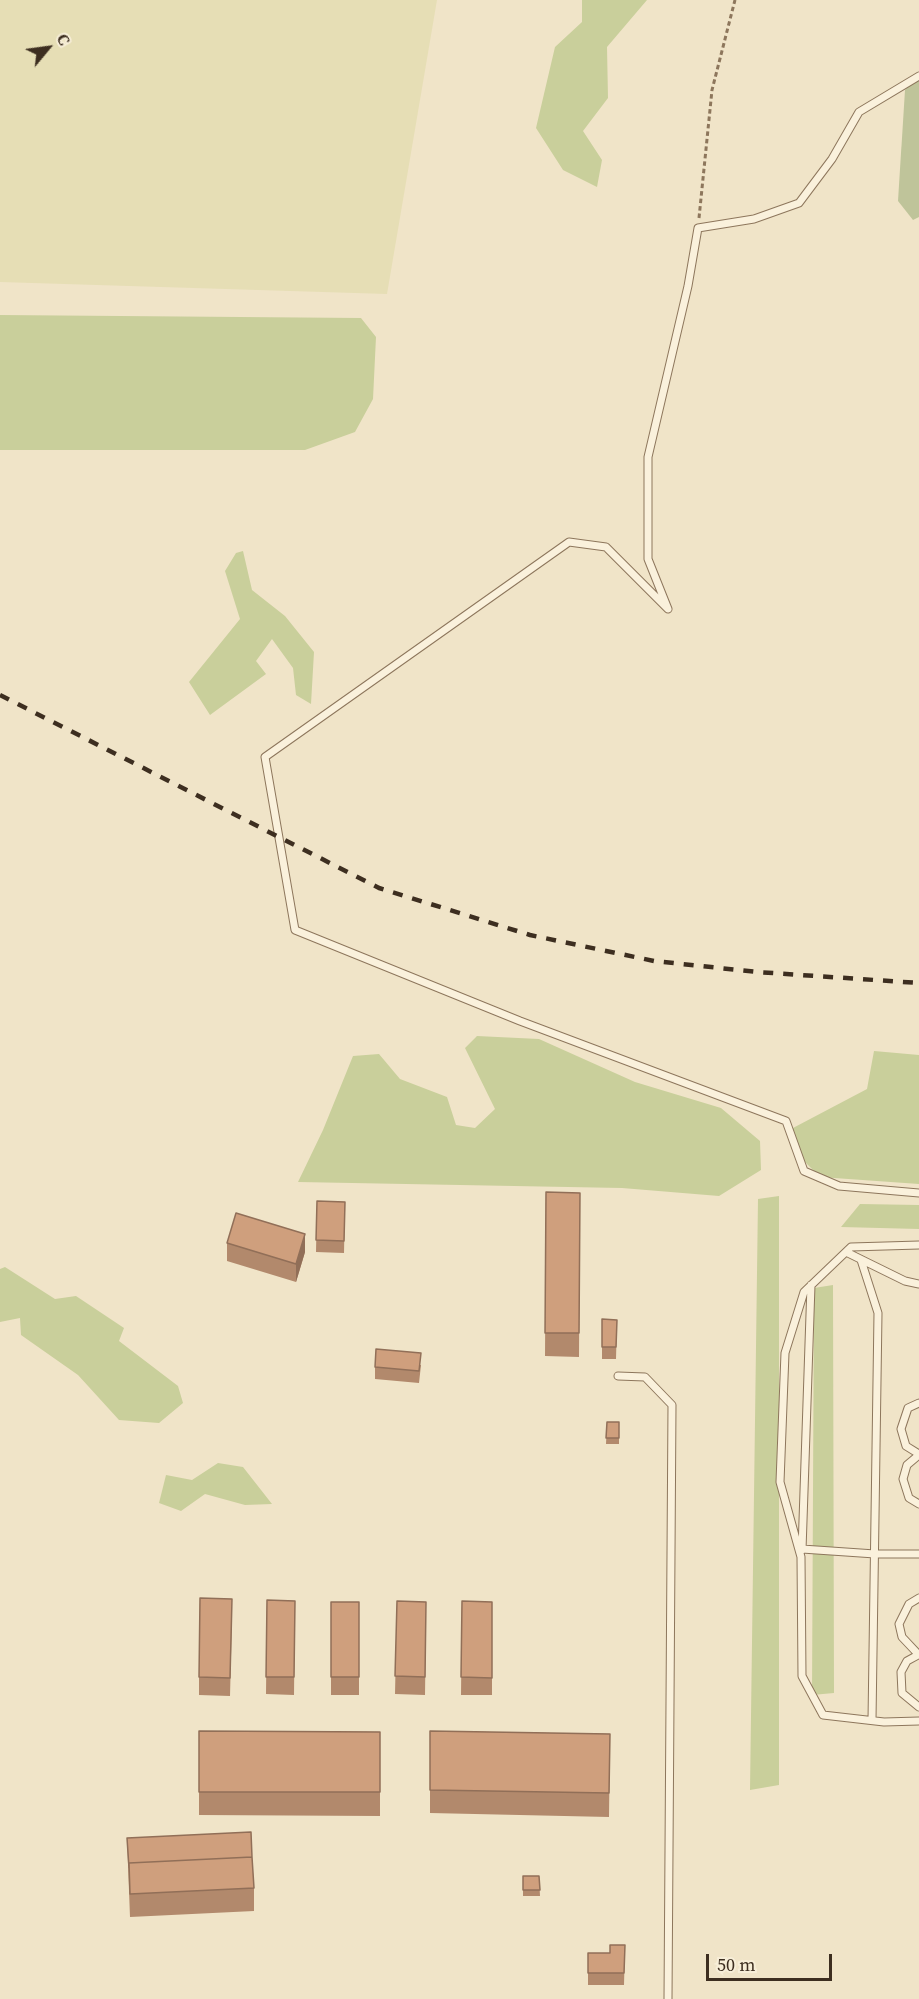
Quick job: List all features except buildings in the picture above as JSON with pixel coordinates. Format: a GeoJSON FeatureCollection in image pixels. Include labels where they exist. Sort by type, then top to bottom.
{"type":"FeatureCollection","features":[{"type":"Feature","properties":{"kind":"lane"},"geometry":{"type":"LineString","coordinates":[[919,76],[859,112],[832,159],[799,203],[754,219],[698,228],[688,286],[648,457],[648,559],[668,609],[606,547],[569,542],[265,757],[295,930],[520,1021],[786,1121],[804,1171],[838,1186],[919,1193]]}},
{"type":"Feature","properties":{"kind":"lane"},"geometry":{"type":"LineString","coordinates":[[801,1553],[780,1482],[785,1353],[804,1292],[851,1247],[919,1245]]}},
{"type":"Feature","properties":{"kind":"lane"},"geometry":{"type":"LineString","coordinates":[[846,1252],[905,1281],[919,1284]]}},
{"type":"Feature","properties":{"kind":"lane"},"geometry":{"type":"LineString","coordinates":[[861,1260],[878,1313],[873,1720]]}},
{"type":"Feature","properties":{"kind":"lane"},"geometry":{"type":"LineString","coordinates":[[811,1285],[801,1553],[802,1676],[823,1715],[873,1720],[919,1721]]}},
{"type":"Feature","properties":{"kind":"lane"},"geometry":{"type":"LineString","coordinates":[[618,1376],[645,1377],[672,1405],[668,1999]]}},
{"type":"Feature","properties":{"kind":"lane"},"geometry":{"type":"LineString","coordinates":[[919,1403],[908,1408],[901,1429],[906,1446],[919,1454],[907,1465],[903,1479],[909,1498],[919,1504]]}},
{"type":"Feature","properties":{"kind":"lane"},"geometry":{"type":"LineString","coordinates":[[801,1553],[919,1554]]}},
{"type":"Feature","properties":{"kind":"lane"},"geometry":{"type":"LineString","coordinates":[[919,1598],[909,1604],[899,1624],[902,1637],[919,1655],[907,1661],[901,1672],[902,1693],[919,1707]]}},
{"type":"Feature","properties":{"kind":"path"},"geometry":{"type":"LineString","coordinates":[[698,228],[712,90],[735,0]]}},
{"type":"Feature","properties":{"kind":"shaded area"},"geometry":{"type":"Polygon","coordinates":[[[0,0],[437,0],[387,294],[0,282],[0,0]]]}},
{"type":"Feature","properties":{"kind":"green space"},"geometry":{"type":"Polygon","coordinates":[[[582,0],[647,0],[607,47],[608,98],[583,131],[602,160],[597,187],[563,170],[536,128],[555,47],[582,22],[582,0]]]}},
{"type":"Feature","properties":{"kind":"green space"},"geometry":{"type":"Polygon","coordinates":[[[919,75],[919,217],[913,220],[898,201],[905,90],[919,75]]]}},
{"type":"Feature","properties":{"kind":"green space"},"geometry":{"type":"Polygon","coordinates":[[[0,315],[361,318],[376,337],[373,399],[355,432],[305,450],[0,450],[0,315]]]}},
{"type":"Feature","properties":{"kind":"green space"},"geometry":{"type":"Polygon","coordinates":[[[243,551],[252,590],[285,616],[314,652],[311,704],[296,695],[293,668],[272,639],[256,661],[266,674],[210,715],[189,682],[240,619],[225,571],[236,553],[243,551]]]}},
{"type":"Feature","properties":{"kind":"green space"},"geometry":{"type":"Polygon","coordinates":[[[477,1036],[539,1039],[635,1082],[721,1108],[760,1141],[761,1170],[719,1196],[622,1188],[298,1182],[323,1130],[353,1056],[379,1054],[400,1079],[447,1097],[456,1125],[475,1128],[495,1109],[465,1048],[477,1036]]]}},
{"type":"Feature","properties":{"kind":"green space"},"geometry":{"type":"Polygon","coordinates":[[[874,1051],[919,1055],[919,1184],[820,1177],[793,1150],[793,1128],[867,1089],[874,1051]]]}},
{"type":"Feature","properties":{"kind":"green space"},"geometry":{"type":"Polygon","coordinates":[[[779,1196],[779,1785],[750,1790],[758,1199],[779,1196]]]}},
{"type":"Feature","properties":{"kind":"green space"},"geometry":{"type":"Polygon","coordinates":[[[860,1204],[919,1205],[919,1229],[841,1227],[860,1204]]]}},
{"type":"Feature","properties":{"kind":"green space"},"geometry":{"type":"Polygon","coordinates":[[[5,1267],[55,1299],[76,1296],[124,1328],[119,1341],[178,1386],[183,1403],[159,1423],[119,1420],[78,1375],[21,1335],[20,1318],[0,1322],[0,1269],[5,1267]]]}},
{"type":"Feature","properties":{"kind":"green space"},"geometry":{"type":"Polygon","coordinates":[[[833,1285],[834,1693],[812,1695],[814,1288],[833,1285]]]}},
{"type":"Feature","properties":{"kind":"green space"},"geometry":{"type":"Polygon","coordinates":[[[218,1463],[243,1467],[272,1504],[245,1505],[205,1494],[181,1511],[159,1503],[166,1475],[192,1480],[218,1463]]]}},
{"type":"Feature","properties":{"kind":"railway"},"geometry":{"type":"LineString","coordinates":[[0,695],[379,888],[530,935],[654,961],[757,972],[919,983]]}}]}
